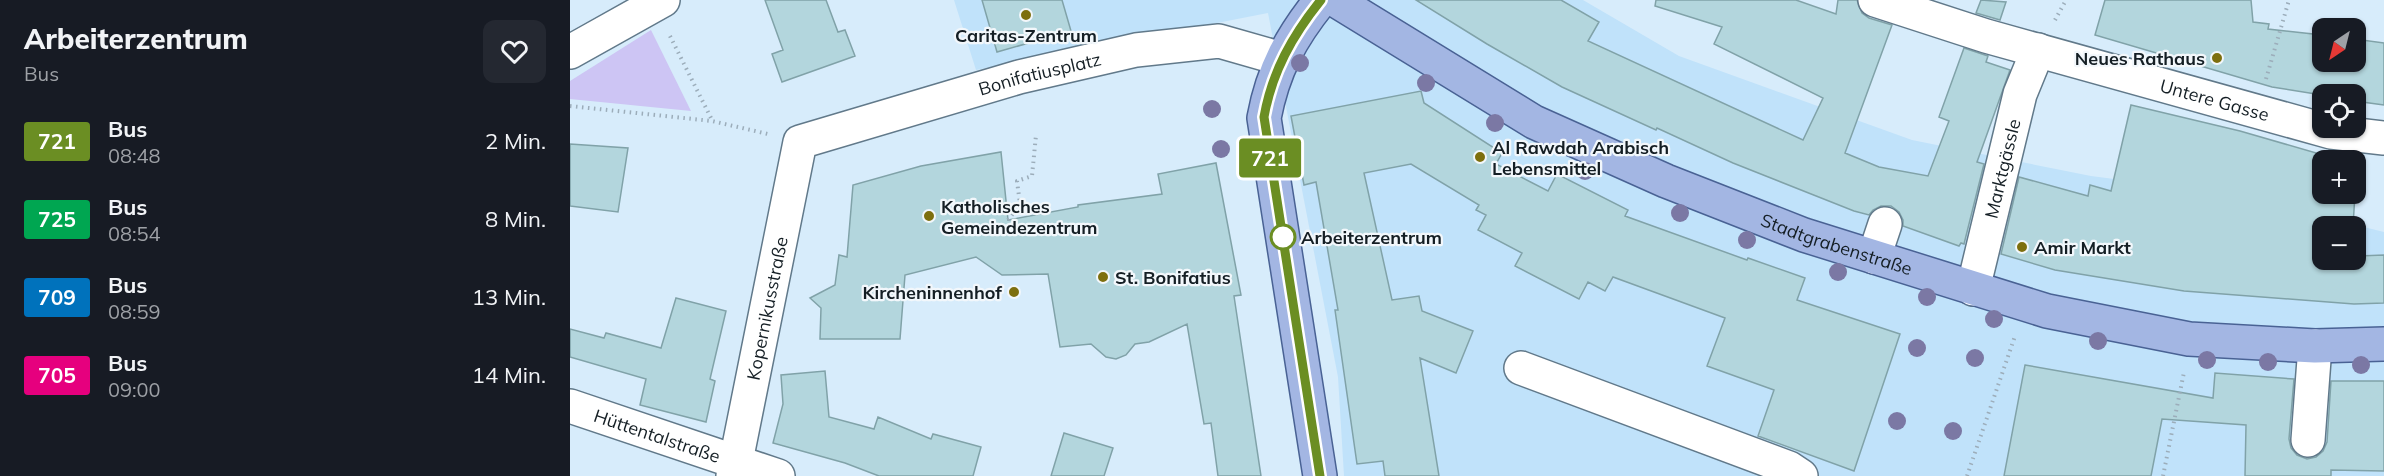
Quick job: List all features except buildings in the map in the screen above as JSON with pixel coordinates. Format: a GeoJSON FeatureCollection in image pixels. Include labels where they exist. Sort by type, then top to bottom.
{"type":"FeatureCollection","features":[{"type":"Feature","properties":{"kind":"main road"},"geometry":{"type":"LineString","coordinates":[[1320,476],[1264,117],[1269,89],[1282,59],[1301,25],[1321,0]]}},
{"type":"Feature","properties":{"kind":"main road","name":"Stadtgrabenstraße"},"geometry":{"type":"LineString","coordinates":[[1335,0],[1534,122],[1666,181],[1804,235],[2047,311],[2189,339],[2315,345],[2384,344]]}},
{"type":"Feature","properties":{"kind":"street","name":"Untere Gasse"},"geometry":{"type":"LineString","coordinates":[[1875,0],[1986,36],[2331,132],[2384,138]]}},
{"type":"Feature","properties":{"kind":"street"},"geometry":{"type":"LineString","coordinates":[[570,52],[659,2]]}},
{"type":"Feature","properties":{"kind":"street","name":"Bonifatiusplatz"},"geometry":{"type":"LineString","coordinates":[[800,142],[1018,77],[1136,50],[1219,41],[1282,59]]}},
{"type":"Feature","properties":{"kind":"street","name":"Marktgässle"},"geometry":{"type":"LineString","coordinates":[[1973,289],[2020,94],[2038,50]]}},
{"type":"Feature","properties":{"kind":"street","name":"Kopernikusstraße"},"geometry":{"type":"LineString","coordinates":[[735,469],[800,142]]}},
{"type":"Feature","properties":{"kind":"street"},"geometry":{"type":"LineString","coordinates":[[1874,257],[1885,224]]}},
{"type":"Feature","properties":{"kind":"street"},"geometry":{"type":"LineString","coordinates":[[2308,440],[2315,345]]}},
{"type":"Feature","properties":{"kind":"street"},"geometry":{"type":"LineString","coordinates":[[1521,368],[1790,468],[1801,476]]}},
{"type":"Feature","properties":{"kind":"street","name":"Hüttentalstraße"},"geometry":{"type":"LineString","coordinates":[[570,406],[735,469],[778,476]]}},
{"type":"Feature","properties":{"kind":"path"},"geometry":{"type":"LineString","coordinates":[[2256,111],[2289,0]]}},
{"type":"Feature","properties":{"kind":"path"},"geometry":{"type":"LineString","coordinates":[[659,2],[712,121]]}},
{"type":"Feature","properties":{"kind":"path"},"geometry":{"type":"LineString","coordinates":[[570,106],[712,121],[800,142]]}},
{"type":"Feature","properties":{"kind":"path"},"geometry":{"type":"LineString","coordinates":[[1008,220],[1020,204],[1017,181],[1032,176],[1036,135]]}},
{"type":"Feature","properties":{"kind":"path"},"geometry":{"type":"LineString","coordinates":[[1967,476],[2016,333],[2047,311]]}},
{"type":"Feature","properties":{"kind":"path"},"geometry":{"type":"LineString","coordinates":[[2163,476],[2180,394]]}},
{"type":"Feature","properties":{"kind":"shaded area"},"geometry":{"type":"Polygon","coordinates":[[[954,0],[1583,0],[1679,56],[1912,140],[2091,176],[2230,194],[2319,216],[2312,216],[2312,270],[2366,270],[2366,228],[2384,232],[2384,476],[1344,476],[1338,377],[1268,13],[976,70],[954,0]]]}},
{"type":"Feature","properties":{"kind":"shaded area"},"geometry":{"type":"Polygon","coordinates":[[[651,30],[691,111],[570,99],[570,81],[651,30]]]}},
{"type":"Feature","properties":{"kind":"bus line","name":"721"},"geometry":{"type":"LineString","coordinates":[[1320,476],[1264,117],[1269,89],[1290,42],[1321,0]]}},
{"type":"Feature","properties":{"kind":"place","name":"Caritas-Zentrum"},"geometry":{"type":"Point","coordinates":[1026,15]}},
{"type":"Feature","properties":{"kind":"place","name":"Neues Rathaus"},"geometry":{"type":"Point","coordinates":[2217,58]}},
{"type":"Feature","properties":{"kind":"place","name":"Al Rawdah Arabisch Lebensmittel"},"geometry":{"type":"Point","coordinates":[1480,157]}},
{"type":"Feature","properties":{"kind":"place","name":"Katholisches Gemeindezentrum"},"geometry":{"type":"Point","coordinates":[929,216]}},
{"type":"Feature","properties":{"kind":"place","name":"Arbeiterzentrum"},"geometry":{"type":"Point","coordinates":[1283,237]}},
{"type":"Feature","properties":{"kind":"place","name":"Amir Markt"},"geometry":{"type":"Point","coordinates":[2022,247]}},
{"type":"Feature","properties":{"kind":"place","name":"St. Bonifatius"},"geometry":{"type":"Point","coordinates":[1103,277]}},
{"type":"Feature","properties":{"kind":"place","name":"Kircheninnenhof"},"geometry":{"type":"Point","coordinates":[1014,292]}}]}
